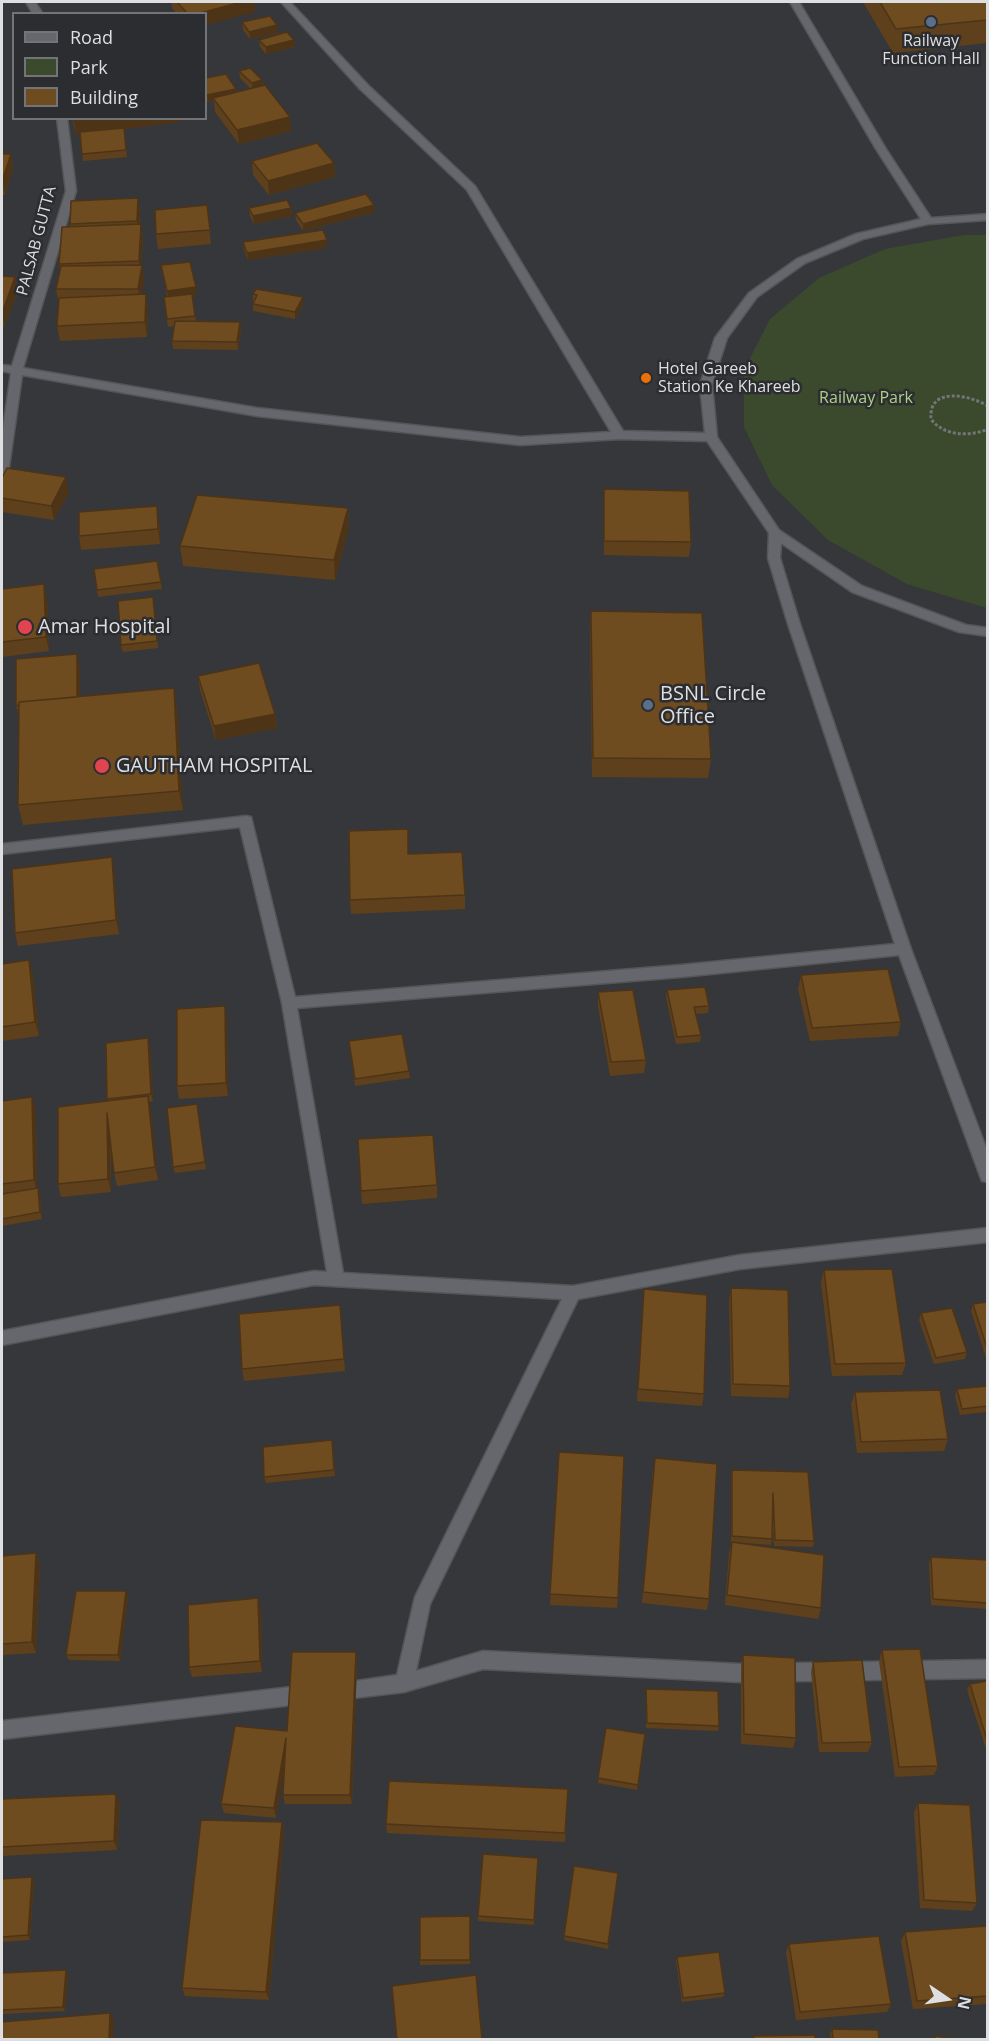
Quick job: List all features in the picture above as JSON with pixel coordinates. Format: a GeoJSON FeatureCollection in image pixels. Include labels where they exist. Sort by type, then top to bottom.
{"type":"FeatureCollection","features":[{"type":"Feature","properties":{"kind":"street"},"geometry":{"type":"LineString","coordinates":[[285,2],[364,87],[471,188],[619,435]]}},
{"type":"Feature","properties":{"kind":"street"},"geometry":{"type":"LineString","coordinates":[[794,2],[881,149],[928,221]]}},
{"type":"Feature","properties":{"kind":"street","name":"PALSAB GUTTA"},"geometry":{"type":"LineString","coordinates":[[2,474],[17,370],[71,192],[62,120]]}},
{"type":"Feature","properties":{"kind":"street"},"geometry":{"type":"LineString","coordinates":[[987,217],[928,221],[860,236],[801,261],[753,295],[721,338],[706,385],[711,437],[775,533],[858,589],[964,629],[987,632]]}},
{"type":"Feature","properties":{"kind":"street"},"geometry":{"type":"LineString","coordinates":[[2,368],[257,412],[520,441],[619,435],[711,437]]}},
{"type":"Feature","properties":{"kind":"street"},"geometry":{"type":"LineString","coordinates":[[775,533],[774,558],[794,624],[904,949],[987,1176]]}},
{"type":"Feature","properties":{"kind":"street"},"geometry":{"type":"LineString","coordinates":[[2,849],[246,821],[289,1003],[336,1278]]}},
{"type":"Feature","properties":{"kind":"street"},"geometry":{"type":"LineString","coordinates":[[289,1003],[681,971],[904,949]]}},
{"type":"Feature","properties":{"kind":"street"},"geometry":{"type":"LineString","coordinates":[[4,1338],[314,1278],[573,1293],[740,1262],[987,1235]]}},
{"type":"Feature","properties":{"kind":"street"},"geometry":{"type":"LineString","coordinates":[[404,1683],[421,1603],[573,1293]]}},
{"type":"Feature","properties":{"kind":"street"},"geometry":{"type":"LineString","coordinates":[[2,1730],[404,1683],[483,1660],[740,1673],[987,1669]]}},
{"type":"Feature","properties":{"kind":"path"},"geometry":{"type":"LineString","coordinates":[[987,406],[976,399],[953,396],[934,404],[930,411],[932,419],[947,431],[972,435],[987,429]]}},
{"type":"Feature","properties":{"kind":"green space","name":"Railway Park"},"geometry":{"type":"Polygon","coordinates":[[[964,235],[987,235],[987,608],[907,584],[828,540],[772,485],[744,427],[744,370],[770,319],[819,278],[885,249],[964,235]]]}},
{"type":"Feature","properties":{"kind":"building"},"geometry":{"type":"Polygon","coordinates":[[[177,2],[241,2],[204,12],[186,12],[177,2]]]}},
{"type":"Feature","properties":{"kind":"building"},"geometry":{"type":"Polygon","coordinates":[[[880,2],[987,2],[987,20],[896,29],[880,2]]]}},
{"type":"Feature","properties":{"kind":"building"},"geometry":{"type":"Polygon","coordinates":[[[270,16],[277,25],[249,32],[242,22],[270,16]]]}},
{"type":"Feature","properties":{"kind":"building"},"geometry":{"type":"Polygon","coordinates":[[[287,32],[294,40],[266,47],[259,40],[287,32]]]}},
{"type":"Feature","properties":{"kind":"building"},"geometry":{"type":"Polygon","coordinates":[[[250,68],[262,80],[252,83],[239,71],[250,68]]]}},
{"type":"Feature","properties":{"kind":"building"},"geometry":{"type":"Polygon","coordinates":[[[226,74],[236,89],[207,95],[207,78],[226,74]]]}},
{"type":"Feature","properties":{"kind":"building"},"geometry":{"type":"Polygon","coordinates":[[[265,85],[290,117],[237,130],[213,98],[265,85]]]}},
{"type":"Feature","properties":{"kind":"building"},"geometry":{"type":"Polygon","coordinates":[[[124,128],[126,150],[82,154],[80,132],[124,128]]]}},
{"type":"Feature","properties":{"kind":"building"},"geometry":{"type":"Polygon","coordinates":[[[317,143],[334,163],[268,181],[252,161],[317,143]]]}},
{"type":"Feature","properties":{"kind":"building"},"geometry":{"type":"Polygon","coordinates":[[[2,154],[11,154],[2,181],[2,154]]]}},
{"type":"Feature","properties":{"kind":"building"},"geometry":{"type":"Polygon","coordinates":[[[366,194],[374,205],[303,224],[295,213],[366,194]]]}},
{"type":"Feature","properties":{"kind":"building"},"geometry":{"type":"Polygon","coordinates":[[[138,198],[137,221],[70,224],[71,201],[138,198]]]}},
{"type":"Feature","properties":{"kind":"building"},"geometry":{"type":"Polygon","coordinates":[[[287,200],[291,208],[253,216],[249,208],[287,200]]]}},
{"type":"Feature","properties":{"kind":"building"},"geometry":{"type":"Polygon","coordinates":[[[207,205],[210,230],[156,234],[155,210],[207,205]]]}},
{"type":"Feature","properties":{"kind":"building"},"geometry":{"type":"Polygon","coordinates":[[[141,224],[139,261],[59,264],[62,227],[141,224]]]}},
{"type":"Feature","properties":{"kind":"building"},"geometry":{"type":"Polygon","coordinates":[[[323,230],[327,240],[247,253],[243,242],[323,230]]]}},
{"type":"Feature","properties":{"kind":"building"},"geometry":{"type":"Polygon","coordinates":[[[190,262],[196,287],[167,291],[161,265],[190,262]]]}},
{"type":"Feature","properties":{"kind":"building"},"geometry":{"type":"Polygon","coordinates":[[[142,265],[138,289],[56,289],[61,266],[142,265]]]}},
{"type":"Feature","properties":{"kind":"building"},"geometry":{"type":"Polygon","coordinates":[[[2,276],[15,277],[2,313],[2,276]]]}},
{"type":"Feature","properties":{"kind":"building"},"geometry":{"type":"Polygon","coordinates":[[[256,289],[303,297],[295,312],[253,304],[257,295],[253,294],[256,289]]]}},
{"type":"Feature","properties":{"kind":"building"},"geometry":{"type":"Polygon","coordinates":[[[146,294],[145,322],[57,326],[59,298],[146,294]]]}},
{"type":"Feature","properties":{"kind":"building"},"geometry":{"type":"Polygon","coordinates":[[[192,294],[195,316],[167,319],[164,297],[192,294]]]}},
{"type":"Feature","properties":{"kind":"building"},"geometry":{"type":"Polygon","coordinates":[[[175,321],[240,322],[237,342],[172,341],[175,321]]]}},
{"type":"Feature","properties":{"kind":"building"},"geometry":{"type":"Polygon","coordinates":[[[7,468],[66,477],[51,506],[2,498],[2,478],[7,468]]]}},
{"type":"Feature","properties":{"kind":"building"},"geometry":{"type":"Polygon","coordinates":[[[604,489],[689,491],[691,542],[604,541],[604,489]]]}},
{"type":"Feature","properties":{"kind":"building"},"geometry":{"type":"Polygon","coordinates":[[[197,495],[348,508],[334,560],[180,546],[197,495]]]}},
{"type":"Feature","properties":{"kind":"building"},"geometry":{"type":"Polygon","coordinates":[[[157,506],[158,529],[79,536],[79,512],[157,506]]]}},
{"type":"Feature","properties":{"kind":"building"},"geometry":{"type":"Polygon","coordinates":[[[157,561],[161,582],[97,590],[94,569],[157,561]]]}},
{"type":"Feature","properties":{"kind":"building","name":"Amar Hospital"},"geometry":{"type":"Polygon","coordinates":[[[44,584],[46,637],[2,642],[2,589],[44,584]]]}},
{"type":"Feature","properties":{"kind":"building"},"geometry":{"type":"Polygon","coordinates":[[[153,597],[157,641],[121,645],[118,601],[153,597]]]}},
{"type":"Feature","properties":{"kind":"building","name":"BSNL Circle Office"},"geometry":{"type":"Polygon","coordinates":[[[591,611],[702,613],[711,759],[593,758],[591,611]]]}},
{"type":"Feature","properties":{"kind":"building"},"geometry":{"type":"Polygon","coordinates":[[[77,654],[77,697],[19,702],[16,706],[16,659],[77,654]]]}},
{"type":"Feature","properties":{"kind":"building"},"geometry":{"type":"Polygon","coordinates":[[[259,663],[275,714],[214,726],[198,676],[259,663]]]}},
{"type":"Feature","properties":{"kind":"building","name":"GAUTHAM HOSPITAL"},"geometry":{"type":"Polygon","coordinates":[[[174,688],[179,791],[18,805],[19,702],[174,688]]]}},
{"type":"Feature","properties":{"kind":"building"},"geometry":{"type":"Polygon","coordinates":[[[408,829],[408,854],[462,852],[465,895],[350,900],[349,831],[408,829]]]}},
{"type":"Feature","properties":{"kind":"building"},"geometry":{"type":"Polygon","coordinates":[[[112,857],[116,920],[15,933],[12,869],[112,857]]]}},
{"type":"Feature","properties":{"kind":"building"},"geometry":{"type":"Polygon","coordinates":[[[29,960],[35,1022],[2,1027],[2,964],[29,960]]]}},
{"type":"Feature","properties":{"kind":"building"},"geometry":{"type":"Polygon","coordinates":[[[888,969],[901,1022],[812,1028],[801,975],[888,969]]]}},
{"type":"Feature","properties":{"kind":"building"},"geometry":{"type":"Polygon","coordinates":[[[705,987],[709,1006],[694,1007],[701,1035],[677,1037],[667,990],[705,987]]]}},
{"type":"Feature","properties":{"kind":"building"},"geometry":{"type":"Polygon","coordinates":[[[633,990],[646,1060],[611,1062],[598,992],[633,990]]]}},
{"type":"Feature","properties":{"kind":"building"},"geometry":{"type":"Polygon","coordinates":[[[225,1006],[226,1083],[177,1086],[177,1009],[225,1006]]]}},
{"type":"Feature","properties":{"kind":"building"},"geometry":{"type":"Polygon","coordinates":[[[402,1034],[409,1071],[355,1079],[349,1041],[402,1034]]]}},
{"type":"Feature","properties":{"kind":"building"},"geometry":{"type":"Polygon","coordinates":[[[148,1038],[151,1094],[107,1099],[106,1043],[148,1038]]]}},
{"type":"Feature","properties":{"kind":"building"},"geometry":{"type":"Polygon","coordinates":[[[148,1096],[155,1167],[114,1173],[107,1113],[108,1179],[58,1184],[58,1107],[148,1096]]]}},
{"type":"Feature","properties":{"kind":"building"},"geometry":{"type":"Polygon","coordinates":[[[32,1097],[34,1180],[2,1184],[2,1101],[32,1097]]]}},
{"type":"Feature","properties":{"kind":"building"},"geometry":{"type":"Polygon","coordinates":[[[197,1104],[205,1162],[173,1167],[167,1108],[197,1104]]]}},
{"type":"Feature","properties":{"kind":"building"},"geometry":{"type":"Polygon","coordinates":[[[433,1135],[437,1185],[361,1191],[358,1139],[433,1135]]]}},
{"type":"Feature","properties":{"kind":"building"},"geometry":{"type":"Polygon","coordinates":[[[38,1188],[40,1212],[2,1219],[2,1194],[38,1188]]]}},
{"type":"Feature","properties":{"kind":"building"},"geometry":{"type":"Polygon","coordinates":[[[892,1269],[906,1363],[835,1364],[824,1270],[892,1269]]]}},
{"type":"Feature","properties":{"kind":"building"},"geometry":{"type":"Polygon","coordinates":[[[731,1288],[788,1290],[790,1386],[733,1384],[731,1288]]]}},
{"type":"Feature","properties":{"kind":"building"},"geometry":{"type":"Polygon","coordinates":[[[644,1289],[707,1295],[704,1394],[638,1389],[644,1289]]]}},
{"type":"Feature","properties":{"kind":"building"},"geometry":{"type":"Polygon","coordinates":[[[987,1302],[987,1348],[973,1304],[987,1302]]]}},
{"type":"Feature","properties":{"kind":"building"},"geometry":{"type":"Polygon","coordinates":[[[340,1305],[344,1359],[242,1369],[239,1314],[340,1305]]]}},
{"type":"Feature","properties":{"kind":"building"},"geometry":{"type":"Polygon","coordinates":[[[952,1308],[967,1352],[936,1358],[921,1313],[952,1308]]]}},
{"type":"Feature","properties":{"kind":"building"},"geometry":{"type":"Polygon","coordinates":[[[987,1386],[987,1406],[962,1409],[957,1389],[987,1386]]]}},
{"type":"Feature","properties":{"kind":"building"},"geometry":{"type":"Polygon","coordinates":[[[940,1390],[948,1439],[861,1442],[855,1392],[940,1390]]]}},
{"type":"Feature","properties":{"kind":"building"},"geometry":{"type":"Polygon","coordinates":[[[332,1440],[334,1470],[264,1477],[263,1447],[332,1440]]]}},
{"type":"Feature","properties":{"kind":"building"},"geometry":{"type":"Polygon","coordinates":[[[559,1452],[624,1456],[618,1598],[550,1594],[559,1452]]]}},
{"type":"Feature","properties":{"kind":"building"},"geometry":{"type":"Polygon","coordinates":[[[655,1458],[717,1464],[709,1599],[643,1592],[655,1458]]]}},
{"type":"Feature","properties":{"kind":"building"},"geometry":{"type":"Polygon","coordinates":[[[732,1470],[808,1472],[814,1541],[775,1540],[773,1493],[772,1539],[732,1536],[732,1470]]]}},
{"type":"Feature","properties":{"kind":"building"},"geometry":{"type":"Polygon","coordinates":[[[732,1542],[824,1555],[821,1608],[727,1595],[732,1542]]]}},
{"type":"Feature","properties":{"kind":"building"},"geometry":{"type":"Polygon","coordinates":[[[36,1553],[32,1642],[2,1644],[2,1556],[36,1553]]]}},
{"type":"Feature","properties":{"kind":"building"},"geometry":{"type":"Polygon","coordinates":[[[931,1557],[987,1560],[987,1603],[933,1599],[931,1557]]]}},
{"type":"Feature","properties":{"kind":"building"},"geometry":{"type":"Polygon","coordinates":[[[76,1591],[126,1591],[118,1655],[66,1655],[76,1591]]]}},
{"type":"Feature","properties":{"kind":"building"},"geometry":{"type":"Polygon","coordinates":[[[258,1598],[260,1661],[189,1667],[188,1605],[258,1598]]]}},
{"type":"Feature","properties":{"kind":"building"},"geometry":{"type":"Polygon","coordinates":[[[920,1649],[938,1766],[899,1767],[882,1650],[920,1649]]]}},
{"type":"Feature","properties":{"kind":"building"},"geometry":{"type":"Polygon","coordinates":[[[292,1652],[356,1652],[350,1795],[283,1795],[286,1738],[274,1808],[221,1804],[235,1726],[287,1731],[292,1652]]]}},
{"type":"Feature","properties":{"kind":"building"},"geometry":{"type":"Polygon","coordinates":[[[743,1655],[795,1658],[796,1738],[744,1734],[743,1655]]]}},
{"type":"Feature","properties":{"kind":"building"},"geometry":{"type":"Polygon","coordinates":[[[862,1660],[872,1742],[822,1743],[813,1662],[862,1660]]]}},
{"type":"Feature","properties":{"kind":"building"},"geometry":{"type":"Polygon","coordinates":[[[987,1681],[987,1740],[970,1684],[987,1681]]]}},
{"type":"Feature","properties":{"kind":"building"},"geometry":{"type":"Polygon","coordinates":[[[646,1689],[718,1691],[719,1726],[647,1723],[646,1689]]]}},
{"type":"Feature","properties":{"kind":"building"},"geometry":{"type":"Polygon","coordinates":[[[606,1728],[645,1734],[638,1785],[598,1778],[606,1728]]]}},
{"type":"Feature","properties":{"kind":"building"},"geometry":{"type":"Polygon","coordinates":[[[389,1781],[568,1789],[565,1833],[386,1824],[389,1781]]]}},
{"type":"Feature","properties":{"kind":"building"},"geometry":{"type":"Polygon","coordinates":[[[116,1794],[114,1841],[2,1847],[2,1799],[116,1794]]]}},
{"type":"Feature","properties":{"kind":"building"},"geometry":{"type":"Polygon","coordinates":[[[918,1803],[970,1805],[977,1903],[924,1900],[918,1803]]]}},
{"type":"Feature","properties":{"kind":"building"},"geometry":{"type":"Polygon","coordinates":[[[201,1820],[282,1822],[266,1992],[182,1988],[201,1820]]]}},
{"type":"Feature","properties":{"kind":"building"},"geometry":{"type":"Polygon","coordinates":[[[483,1854],[538,1858],[534,1920],[478,1916],[483,1854]]]}},
{"type":"Feature","properties":{"kind":"building"},"geometry":{"type":"Polygon","coordinates":[[[574,1866],[618,1873],[608,1944],[564,1936],[574,1866]]]}},
{"type":"Feature","properties":{"kind":"building"},"geometry":{"type":"Polygon","coordinates":[[[32,1877],[28,1935],[2,1937],[2,1879],[32,1877]]]}},
{"type":"Feature","properties":{"kind":"building"},"geometry":{"type":"Polygon","coordinates":[[[470,1916],[470,1960],[420,1960],[420,1917],[470,1916]]]}},
{"type":"Feature","properties":{"kind":"building"},"geometry":{"type":"Polygon","coordinates":[[[987,1926],[987,1996],[917,2001],[905,1932],[987,1926]]]}},
{"type":"Feature","properties":{"kind":"building"},"geometry":{"type":"Polygon","coordinates":[[[879,1936],[891,2004],[800,2012],[789,1944],[879,1936]]]}},
{"type":"Feature","properties":{"kind":"building"},"geometry":{"type":"Polygon","coordinates":[[[719,1952],[725,1993],[683,1998],[677,1957],[719,1952]]]}},
{"type":"Feature","properties":{"kind":"building"},"geometry":{"type":"Polygon","coordinates":[[[66,1970],[63,2007],[2,2010],[2,1973],[66,1970]]]}},
{"type":"Feature","properties":{"kind":"building"},"geometry":{"type":"Polygon","coordinates":[[[476,1975],[482,2040],[397,2040],[392,1986],[476,1975]]]}},
{"type":"Feature","properties":{"kind":"building"},"geometry":{"type":"Polygon","coordinates":[[[110,2013],[109,2040],[2,2040],[2,2022],[110,2013]]]}},
{"type":"Feature","properties":{"kind":"building"},"geometry":{"type":"Polygon","coordinates":[[[832,2029],[878,2030],[879,2040],[833,2040],[832,2029]]]}},
{"type":"Feature","properties":{"kind":"building"},"geometry":{"type":"Polygon","coordinates":[[[815,2035],[815,2040],[754,2040],[754,2036],[815,2035]]]}},
{"type":"Feature","properties":{"kind":"building"},"geometry":{"type":"Polygon","coordinates":[[[935,2036],[963,2040],[935,2040],[935,2036]]]}},
{"type":"Feature","properties":{"kind":"place","name":"Railway Function Hall"},"geometry":{"type":"Point","coordinates":[931,22]}},
{"type":"Feature","properties":{"kind":"place","name":"Hotel Gareeb Station Ke Khareeb"},"geometry":{"type":"Point","coordinates":[646,378]}},
{"type":"Feature","properties":{"kind":"place","name":"Amar Hospital"},"geometry":{"type":"Point","coordinates":[25,627]}},
{"type":"Feature","properties":{"kind":"place","name":"BSNL Circle Office"},"geometry":{"type":"Point","coordinates":[648,705]}},
{"type":"Feature","properties":{"kind":"place","name":"GAUTHAM HOSPITAL"},"geometry":{"type":"Point","coordinates":[102,766]}}]}
